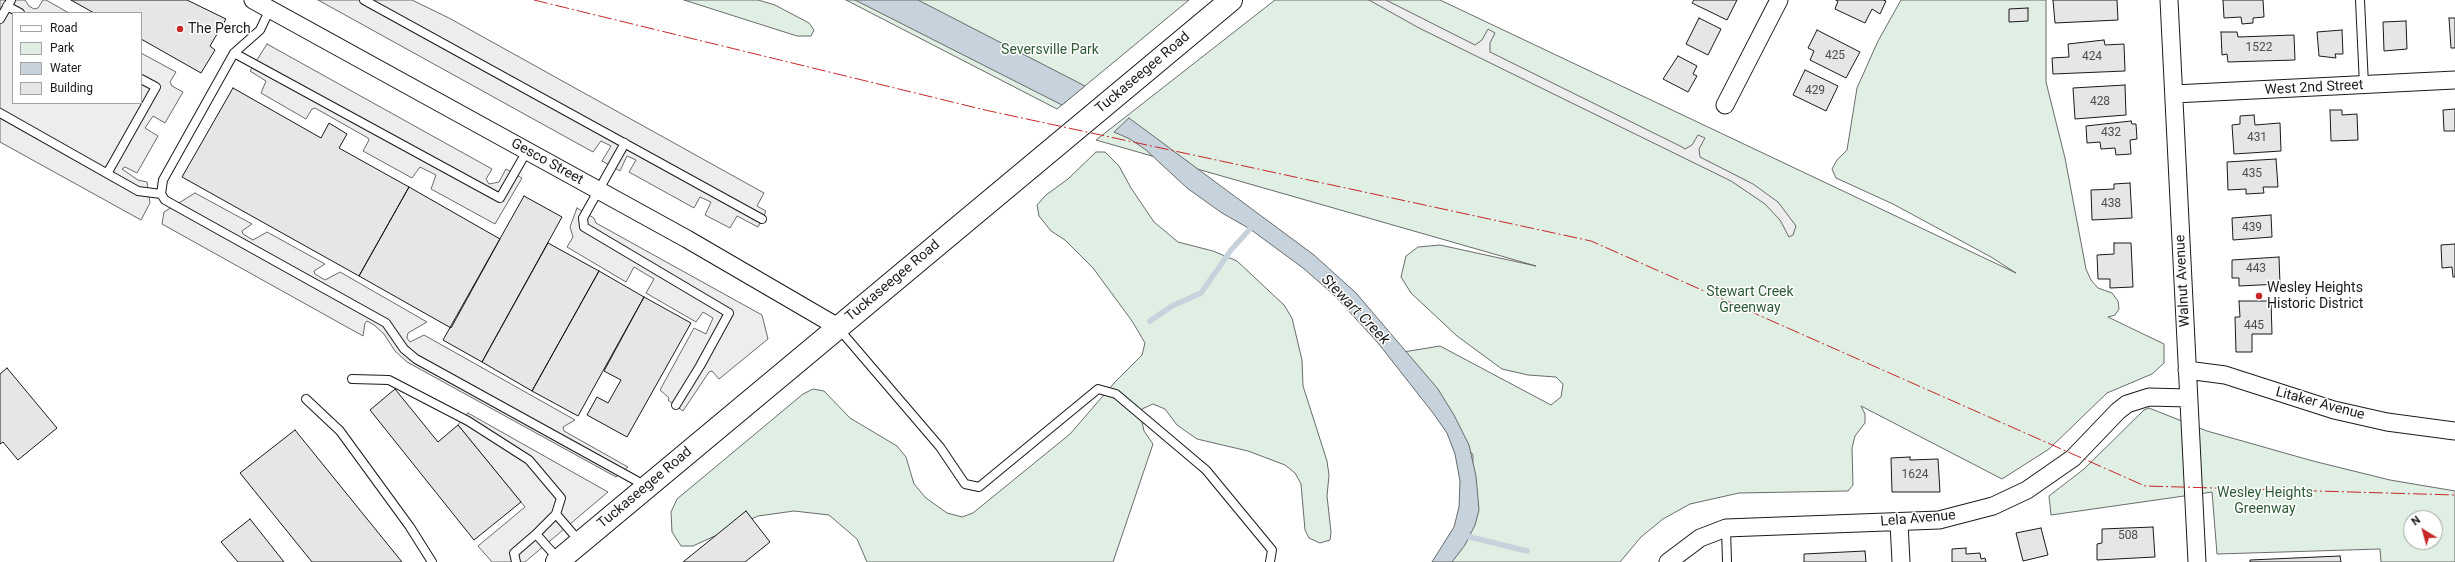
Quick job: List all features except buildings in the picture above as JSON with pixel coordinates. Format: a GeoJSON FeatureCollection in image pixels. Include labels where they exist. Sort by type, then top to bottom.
{"type":"FeatureCollection","features":[{"type":"Feature","properties":{"kind":"main road","name":"Tuckaseegee Road"},"geometry":{"type":"LineString","coordinates":[[558,561],[1231,0]]}},
{"type":"Feature","properties":{"kind":"street","name":"Gesco Street"},"geometry":{"type":"LineString","coordinates":[[253,0],[598,190],[838,327]]}},
{"type":"Feature","properties":{"kind":"street"},"geometry":{"type":"LineString","coordinates":[[1725,105],[1779,0]]}},
{"type":"Feature","properties":{"kind":"street","name":"Walnut Avenue"},"geometry":{"type":"LineString","coordinates":[[2169,0],[2197,562]]}},
{"type":"Feature","properties":{"kind":"street","name":"West 2nd Street"},"geometry":{"type":"LineString","coordinates":[[2174,94],[2455,80]]}},
{"type":"Feature","properties":{"kind":"street","name":"Litaker Avenue"},"geometry":{"type":"LineString","coordinates":[[2187,370],[2224,375],[2334,410],[2387,422],[2455,431]]}},
{"type":"Feature","properties":{"kind":"street","name":"Lela Avenue"},"geometry":{"type":"LineString","coordinates":[[1668,562],[1700,538],[1726,528],[1899,523],[1938,520],[1993,506],[2027,490],[2061,467],[2127,404],[2149,397],[2188,398]]}},
{"type":"Feature","properties":{"kind":"street"},"geometry":{"type":"LineString","coordinates":[[1899,523],[1901,562]]}},
{"type":"Feature","properties":{"kind":"lane"},"geometry":{"type":"LineString","coordinates":[[364,0],[762,219]]}},
{"type":"Feature","properties":{"kind":"lane"},"geometry":{"type":"LineString","coordinates":[[2360,0],[2364,85]]}},
{"type":"Feature","properties":{"kind":"lane"},"geometry":{"type":"LineString","coordinates":[[0,19],[9,3],[19,12]]}},
{"type":"Feature","properties":{"kind":"lane"},"geometry":{"type":"LineString","coordinates":[[161,194],[163,180],[234,53],[260,30],[270,10]]}},
{"type":"Feature","properties":{"kind":"lane"},"geometry":{"type":"LineString","coordinates":[[234,53],[500,198],[527,151]]}},
{"type":"Feature","properties":{"kind":"lane"},"geometry":{"type":"LineString","coordinates":[[108,172],[156,87],[142,80]]}},
{"type":"Feature","properties":{"kind":"lane"},"geometry":{"type":"LineString","coordinates":[[0,113],[108,172],[138,191],[161,194],[171,205],[386,323],[404,349],[416,359],[647,486]]}},
{"type":"Feature","properties":{"kind":"lane"},"geometry":{"type":"LineString","coordinates":[[625,143],[583,218],[584,227],[729,314],[676,405]]}},
{"type":"Feature","properties":{"kind":"lane"},"geometry":{"type":"LineString","coordinates":[[838,327],[940,447],[965,484],[979,487],[1098,389],[1116,394],[1206,470],[1272,550],[1270,562]]}},
{"type":"Feature","properties":{"kind":"lane"},"geometry":{"type":"LineString","coordinates":[[352,379],[389,380],[468,420],[529,460],[561,498],[556,514],[514,553],[516,562]]}},
{"type":"Feature","properties":{"kind":"lane"},"geometry":{"type":"LineString","coordinates":[[306,399],[340,430],[410,527],[432,562]]}},
{"type":"Feature","properties":{"kind":"lane"},"geometry":{"type":"LineString","coordinates":[[556,514],[580,542]]}},
{"type":"Feature","properties":{"kind":"lane"},"geometry":{"type":"LineString","coordinates":[[1726,528],[1727,562]]}},
{"type":"Feature","properties":{"kind":"lane"},"geometry":{"type":"LineString","coordinates":[[536,534],[558,561]]}},
{"type":"Feature","properties":{"kind":"green space"},"geometry":{"type":"Polygon","coordinates":[[[684,0],[758,0],[775,5],[809,23],[814,30],[811,36],[797,36],[684,0]]]}},
{"type":"Feature","properties":{"kind":"green space","name":"Seversville Park"},"geometry":{"type":"Polygon","coordinates":[[[846,0],[1189,0],[1057,109],[846,0]]]}},
{"type":"Feature","properties":{"kind":"green space","name":"Stewart Creek Greenway"},"geometry":{"type":"Polygon","coordinates":[[[1275,0],[1440,0],[2016,273],[1991,257],[1893,204],[1836,178],[1832,169],[1837,160],[1847,150],[1857,88],[1878,41],[1901,0],[2046,0],[2046,82],[2065,158],[2086,269],[2091,280],[2098,288],[2112,293],[2118,301],[2119,309],[2115,315],[2108,317],[2164,344],[2164,363],[2152,374],[2107,393],[2049,449],[2002,479],[1861,406],[1865,414],[1865,423],[1855,436],[1852,448],[1853,485],[1848,491],[1739,493],[1690,504],[1663,519],[1641,537],[1620,562],[1442,562],[1472,502],[1473,455],[1397,353],[1440,346],[1551,405],[1561,397],[1563,384],[1556,377],[1528,375],[1502,369],[1457,336],[1411,293],[1401,277],[1406,256],[1418,247],[1440,245],[1536,266],[1096,140],[1275,0]]]}},
{"type":"Feature","properties":{"kind":"green space"},"geometry":{"type":"Polygon","coordinates":[[[1096,152],[1105,152],[1119,166],[1131,188],[1154,222],[1178,242],[1213,251],[1237,261],[1284,305],[1292,318],[1302,360],[1303,386],[1327,461],[1329,475],[1327,496],[1331,532],[1330,540],[1320,543],[1309,538],[1305,530],[1301,484],[1295,473],[1285,465],[1248,451],[1197,439],[1177,425],[1165,409],[1153,404],[1142,409],[1140,413],[1144,431],[1153,444],[1113,562],[867,562],[857,539],[829,515],[794,511],[758,516],[693,546],[681,546],[672,532],[671,512],[677,499],[803,394],[813,389],[824,391],[850,418],[897,446],[906,457],[914,484],[926,498],[947,513],[962,517],[973,513],[1070,434],[1115,382],[1142,355],[1145,343],[1132,321],[1093,268],[1065,240],[1051,231],[1039,216],[1037,205],[1046,195],[1068,179],[1096,152]]]}},
{"type":"Feature","properties":{"kind":"green space","name":"Wesley Heights Greenway"},"geometry":{"type":"Polygon","coordinates":[[[2149,408],[2207,431],[2313,461],[2390,480],[2455,491],[2455,562],[2381,562],[2380,549],[2217,554],[2212,492],[2051,515],[2049,496],[2084,469],[2144,410],[2149,408]]]}},
{"type":"Feature","properties":{"kind":"shaded area"},"geometry":{"type":"Polygon","coordinates":[[[0,0],[25,0],[29,6],[34,9],[38,8],[43,0],[46,0],[67,12],[12,12],[12,104],[142,104],[142,54],[176,72],[170,82],[172,86],[183,92],[165,123],[153,116],[145,128],[158,136],[137,173],[125,167],[122,169],[138,180],[147,182],[150,203],[141,220],[0,142],[0,0]]]}},
{"type":"Feature","properties":{"kind":"shaded area"},"geometry":{"type":"Polygon","coordinates":[[[318,0],[412,0],[449,18],[764,193],[757,206],[766,211],[758,227],[737,216],[730,228],[705,215],[711,202],[700,197],[694,208],[629,172],[636,160],[627,156],[620,171],[602,161],[611,146],[601,141],[593,152],[318,0]]]}},
{"type":"Feature","properties":{"kind":"shaded area"},"geometry":{"type":"Polygon","coordinates":[[[1369,0],[1386,0],[1475,45],[1482,40],[1488,29],[1495,33],[1490,43],[1490,52],[1685,149],[1692,145],[1698,135],[1705,138],[1699,149],[1700,157],[1753,184],[1778,202],[1796,226],[1793,235],[1789,237],[1780,220],[1765,204],[1731,181],[1419,28],[1369,0]]]}},
{"type":"Feature","properties":{"kind":"shaded area"},"geometry":{"type":"Polygon","coordinates":[[[267,44],[492,169],[486,179],[489,184],[499,182],[506,169],[522,178],[495,224],[431,189],[436,175],[420,167],[412,178],[363,151],[369,140],[368,138],[315,108],[312,109],[306,119],[261,93],[266,81],[250,71],[267,44]]]}},
{"type":"Feature","properties":{"kind":"shaded area"},"geometry":{"type":"Polygon","coordinates":[[[195,193],[252,224],[242,231],[243,234],[253,240],[267,232],[325,264],[314,271],[315,274],[325,280],[340,272],[427,322],[408,333],[407,338],[410,342],[424,335],[575,420],[563,427],[564,431],[628,467],[616,477],[407,362],[395,351],[384,334],[367,321],[365,323],[363,336],[162,224],[164,212],[195,193]]]}},
{"type":"Feature","properties":{"kind":"shaded area"},"geometry":{"type":"Polygon","coordinates":[[[577,208],[594,218],[596,223],[762,315],[768,339],[719,379],[712,371],[709,372],[683,411],[668,400],[669,398],[660,390],[694,328],[706,334],[713,318],[703,312],[696,322],[646,293],[654,279],[634,267],[626,282],[567,247],[573,237],[570,227],[577,208]]]}},
{"type":"Feature","properties":{"kind":"shaded area"},"geometry":{"type":"Polygon","coordinates":[[[468,413],[608,492],[525,562],[492,562],[478,546],[525,507],[458,425],[468,413]]]}},
{"type":"Feature","properties":{"kind":"water"},"geometry":{"type":"Polygon","coordinates":[[[855,0],[918,0],[1085,86],[1062,105],[855,0]]]}},
{"type":"Feature","properties":{"kind":"water","name":"Stewart Creek"},"geometry":{"type":"Polygon","coordinates":[[[1129,118],[1314,255],[1356,293],[1438,389],[1454,415],[1469,445],[1476,476],[1479,510],[1475,525],[1465,545],[1452,562],[1432,562],[1454,527],[1459,507],[1460,481],[1455,454],[1447,433],[1433,413],[1378,343],[1334,295],[1303,268],[1250,229],[1222,213],[1187,188],[1146,150],[1130,139],[1114,132],[1129,118]]]}},
{"type":"Feature","properties":{"kind":"waterway"},"geometry":{"type":"LineString","coordinates":[[1150,321],[1172,306],[1201,293],[1231,250],[1250,229],[1252,223]]}},
{"type":"Feature","properties":{"kind":"waterway"},"geometry":{"type":"LineString","coordinates":[[1462,535],[1527,551]]}},
{"type":"Feature","properties":{"kind":"power"},"geometry":{"type":"LineString","coordinates":[[534,0],[985,110],[1591,241],[2145,486],[2455,495]]}},
{"type":"Feature","properties":{"kind":"place","name":"The Perch"},"geometry":{"type":"Point","coordinates":[180,29]}},
{"type":"Feature","properties":{"kind":"place","name":"Wesley Heights Historic District"},"geometry":{"type":"Point","coordinates":[2259,296]}}]}
